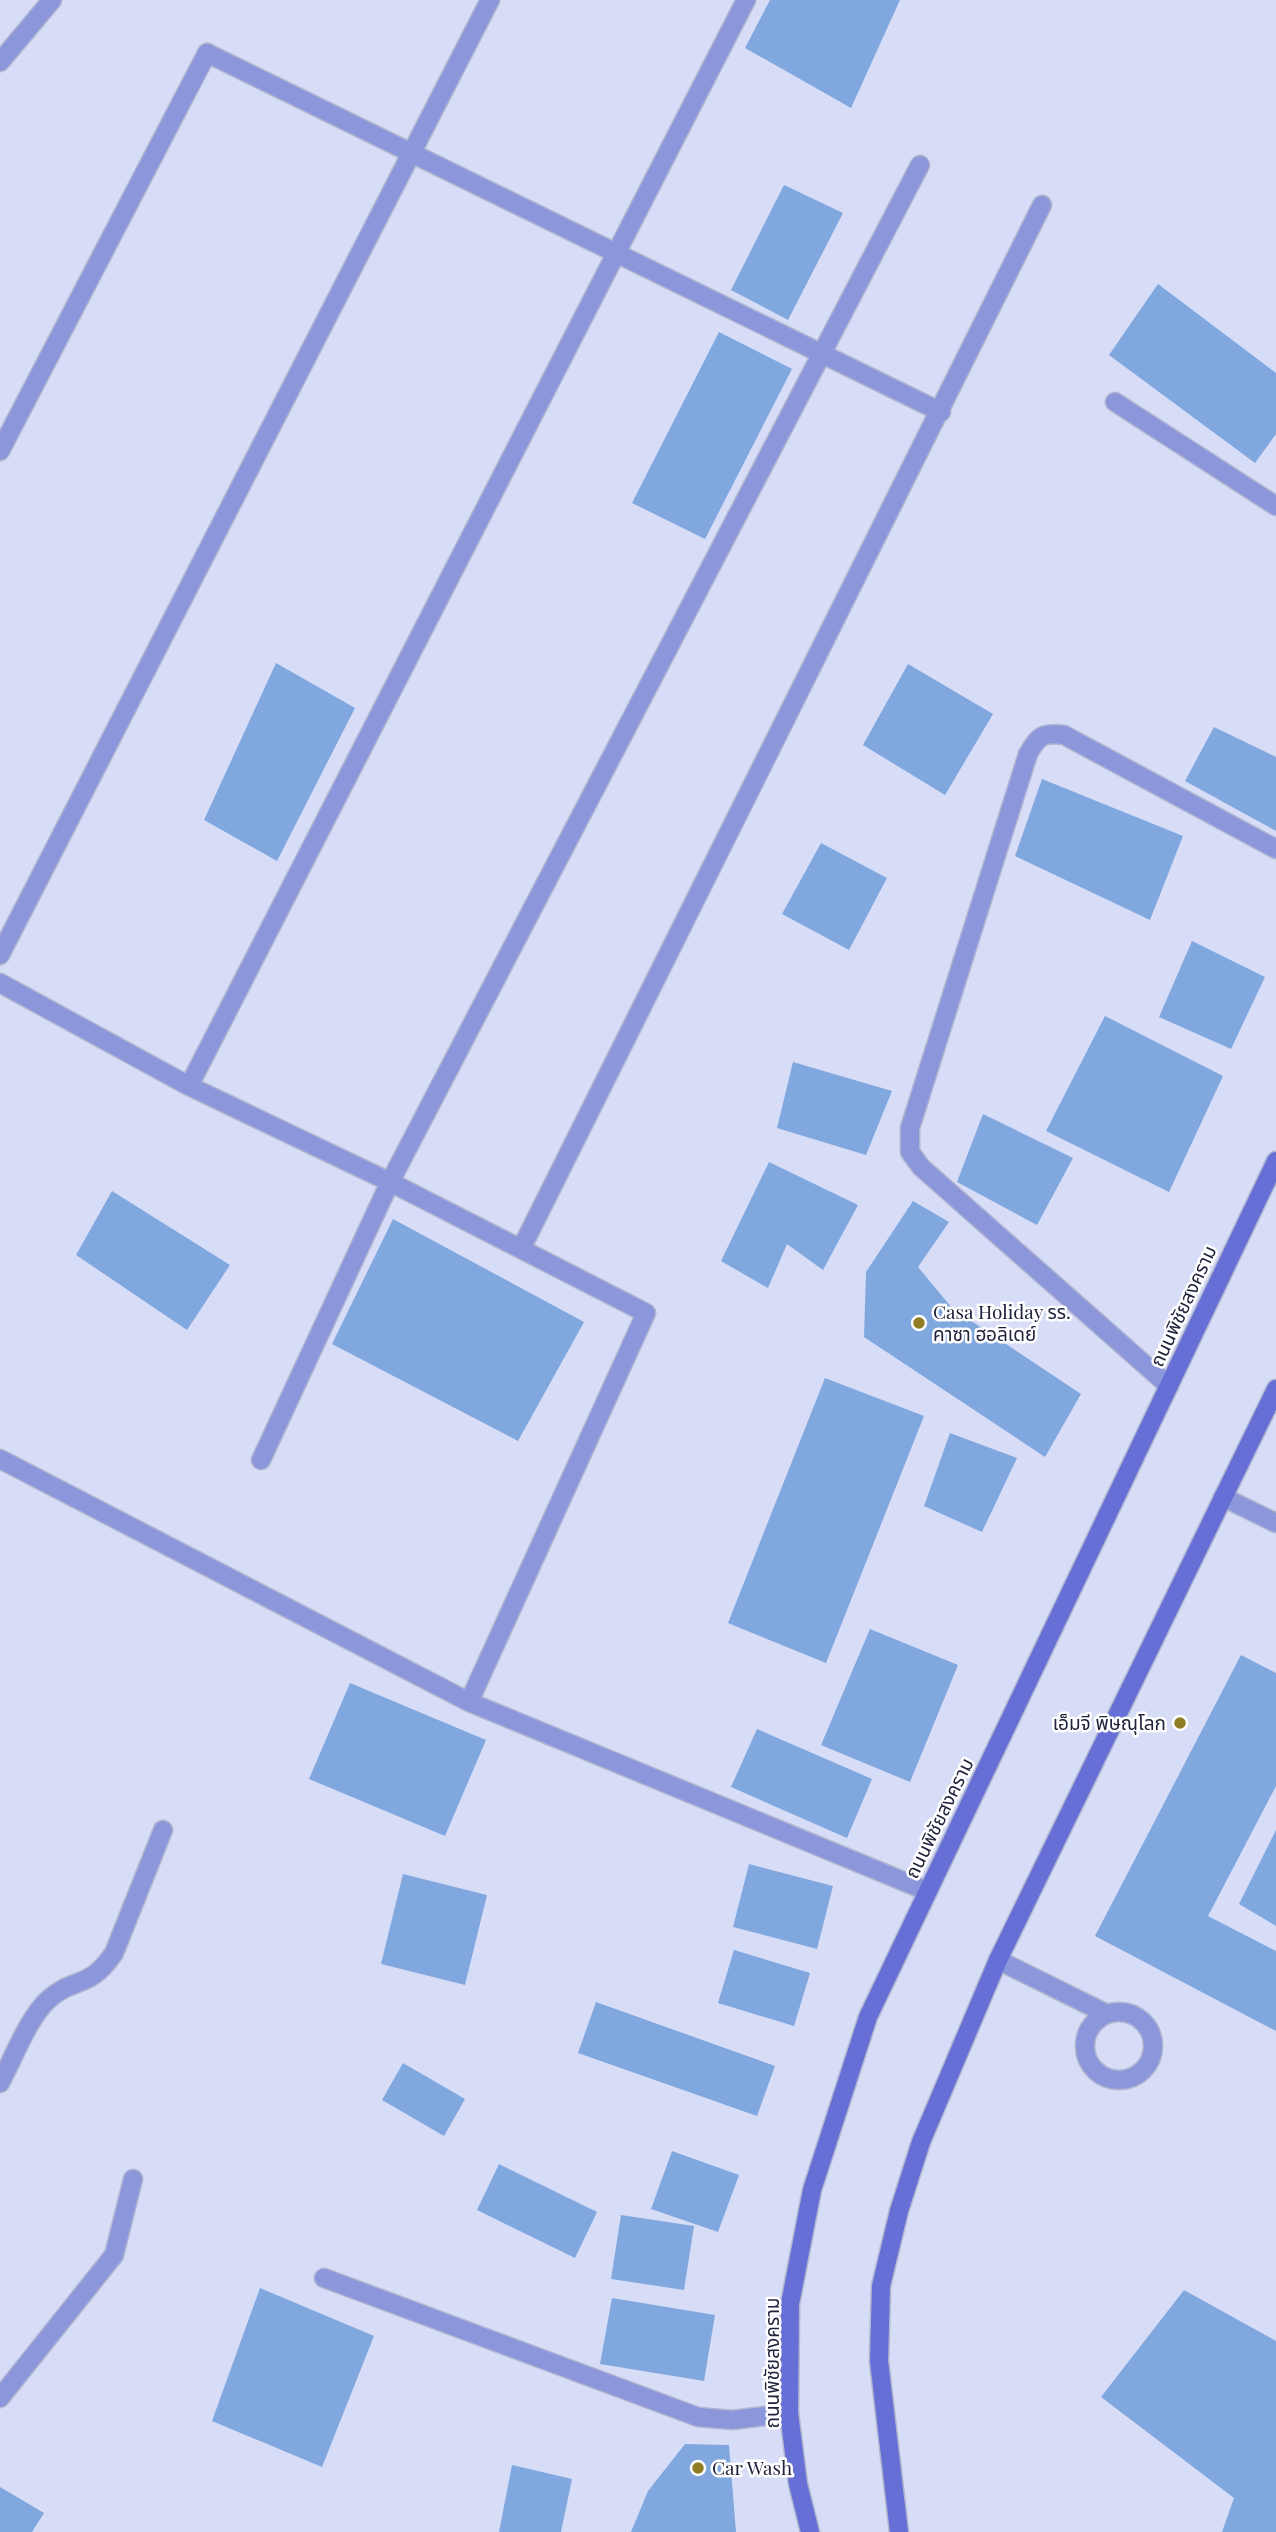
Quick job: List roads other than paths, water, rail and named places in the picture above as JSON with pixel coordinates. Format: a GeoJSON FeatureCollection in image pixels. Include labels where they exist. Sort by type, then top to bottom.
{"type":"FeatureCollection","features":[{"type":"Feature","properties":{"kind":"main road","name":"ถนนพิชัยสงคราม"},"geometry":{"type":"LineString","coordinates":[[810,2532],[798,2484],[789,2413],[790,2304],[812,2190],[868,2017],[1276,1160]]}},
{"type":"Feature","properties":{"kind":"main road"},"geometry":{"type":"LineString","coordinates":[[899,2532],[879,2361],[881,2286],[899,2211],[921,2142],[998,1960],[1276,1389]]}},
{"type":"Feature","properties":{"kind":"street"},"geometry":{"type":"LineString","coordinates":[[0,62],[52,0]]}},
{"type":"Feature","properties":{"kind":"street"},"geometry":{"type":"LineString","coordinates":[[0,956],[490,0]]}},
{"type":"Feature","properties":{"kind":"street"},"geometry":{"type":"LineString","coordinates":[[189,1086],[746,0]]}},
{"type":"Feature","properties":{"kind":"street"},"geometry":{"type":"LineString","coordinates":[[0,451],[207,53],[941,412]]}},
{"type":"Feature","properties":{"kind":"street"},"geometry":{"type":"LineString","coordinates":[[261,1460],[390,1182],[920,165]]}},
{"type":"Feature","properties":{"kind":"street"},"geometry":{"type":"LineString","coordinates":[[521,1249],[1042,205]]}},
{"type":"Feature","properties":{"kind":"street"},"geometry":{"type":"LineString","coordinates":[[1115,402],[1276,506]]}},
{"type":"Feature","properties":{"kind":"street"},"geometry":{"type":"LineString","coordinates":[[1169,1386],[921,1167],[910,1152],[910,1128],[1028,754],[1038,737],[1047,733],[1064,735],[1276,849]]}},
{"type":"Feature","properties":{"kind":"street"},"geometry":{"type":"LineString","coordinates":[[0,983],[189,1086],[390,1182],[646,1313],[469,1702]]}},
{"type":"Feature","properties":{"kind":"street"},"geometry":{"type":"LineString","coordinates":[[0,1459],[469,1702],[928,1891]]}},
{"type":"Feature","properties":{"kind":"street"},"geometry":{"type":"LineString","coordinates":[[1223,1497],[1276,1523]]}},
{"type":"Feature","properties":{"kind":"street"},"geometry":{"type":"LineString","coordinates":[[0,2083],[47,2000],[61,1990],[88,1981],[103,1969],[114,1953],[163,1830]]}},
{"type":"Feature","properties":{"kind":"street"},"geometry":{"type":"LineString","coordinates":[[998,1960],[1107,2014]]}},
{"type":"Feature","properties":{"kind":"street"},"geometry":{"type":"LineString","coordinates":[[0,2398],[114,2255],[133,2179]]}},
{"type":"Feature","properties":{"kind":"street"},"geometry":{"type":"LineString","coordinates":[[324,2278],[698,2417],[732,2420],[789,2413]]}},
{"type":"Feature","properties":{"kind":"place","name":"Casa Holiday รร. คาซา ฮอลิเดย์"},"geometry":{"type":"Point","coordinates":[919,1323]}},
{"type":"Feature","properties":{"kind":"place","name":"เอ็มจี พิษณุโลก"},"geometry":{"type":"Point","coordinates":[1180,1723]}},
{"type":"Feature","properties":{"kind":"place","name":"Car Wash"},"geometry":{"type":"Point","coordinates":[698,2468]}}]}
